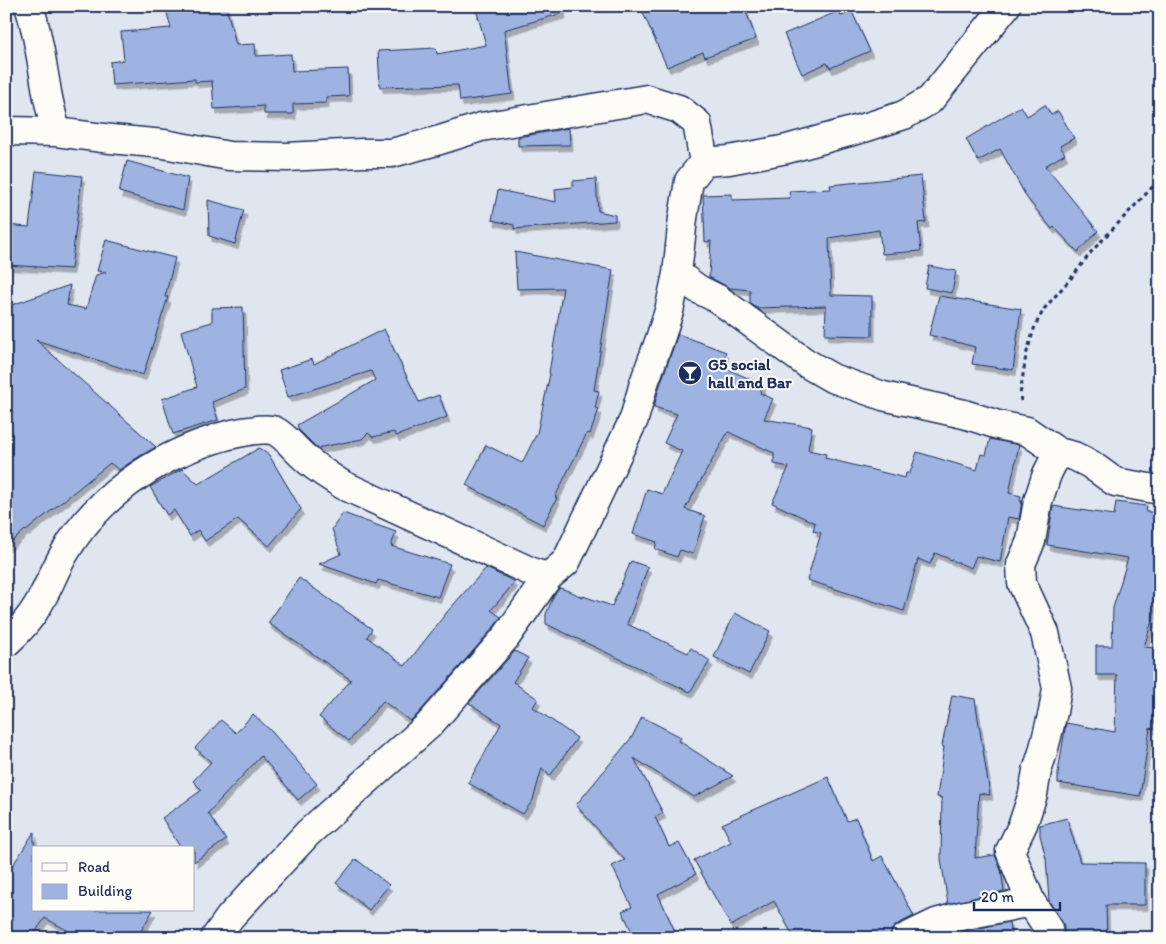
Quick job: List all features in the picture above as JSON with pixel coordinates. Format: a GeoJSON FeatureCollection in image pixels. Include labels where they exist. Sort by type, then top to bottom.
{"type":"FeatureCollection","features":[{"type":"Feature","properties":{"kind":"street"},"geometry":{"type":"LineString","coordinates":[[29,6],[34,20],[56,132]]}},
{"type":"Feature","properties":{"kind":"street"},"geometry":{"type":"LineString","coordinates":[[704,162],[729,160],[787,149],[904,115],[930,100],[1006,6]]}},
{"type":"Feature","properties":{"kind":"street"},"geometry":{"type":"LineString","coordinates":[[6,131],[56,132],[111,140],[164,144],[229,156],[287,157],[392,153],[481,127],[647,99],[679,109],[697,123],[704,162],[689,182],[677,274],[660,339],[644,383],[634,419],[566,562],[548,576],[506,637],[429,725],[308,833],[230,917],[215,938]]}},
{"type":"Feature","properties":{"kind":"street"},"geometry":{"type":"LineString","coordinates":[[677,274],[698,289],[718,299],[806,363],[832,378],[883,396],[964,414],[998,425],[1027,431],[1058,452],[1074,456],[1090,464],[1115,482],[1160,490]]}},
{"type":"Feature","properties":{"kind":"street"},"geometry":{"type":"LineString","coordinates":[[6,643],[14,636],[37,606],[64,553],[86,522],[110,497],[140,474],[193,447],[224,436],[260,430],[275,431],[316,468],[343,485],[534,573],[548,576]]}},
{"type":"Feature","properties":{"kind":"street"},"geometry":{"type":"LineString","coordinates":[[1049,938],[1048,928],[1031,902],[1010,851],[1023,824],[1033,794],[1057,688],[1045,633],[1022,583],[1021,564],[1031,541],[1038,501],[1047,474],[1058,452]]}},
{"type":"Feature","properties":{"kind":"street"},"geometry":{"type":"LineString","coordinates":[[905,938],[936,923],[1031,902]]}},
{"type":"Feature","properties":{"kind":"path"},"geometry":{"type":"LineString","coordinates":[[1027,431],[1020,395],[1026,355],[1035,326],[1044,309],[1092,251],[1160,179]]}},
{"type":"Feature","properties":{"kind":"building"},"geometry":{"type":"Polygon","coordinates":[[[165,6],[226,6],[236,45],[255,44],[256,56],[291,54],[292,71],[348,69],[349,96],[326,97],[326,103],[293,104],[293,114],[264,114],[264,106],[214,109],[212,81],[195,82],[195,79],[112,85],[110,62],[124,60],[121,32],[171,28],[165,6]]]}},
{"type":"Feature","properties":{"kind":"building"},"geometry":{"type":"Polygon","coordinates":[[[475,6],[562,6],[563,13],[504,30],[512,94],[460,101],[458,85],[380,87],[378,51],[436,48],[437,54],[486,45],[475,6]]]}},
{"type":"Feature","properties":{"kind":"building"},"geometry":{"type":"Polygon","coordinates":[[[640,6],[744,6],[756,39],[705,57],[703,52],[667,67],[640,6]]]}},
{"type":"Feature","properties":{"kind":"building"},"geometry":{"type":"Polygon","coordinates":[[[839,11],[841,16],[852,12],[870,51],[830,68],[827,63],[802,74],[784,34],[839,11]]]}},
{"type":"Feature","properties":{"kind":"building"},"geometry":{"type":"Polygon","coordinates":[[[1045,105],[1051,115],[1058,111],[1074,138],[1060,146],[1065,154],[1045,166],[1098,231],[1078,252],[1054,227],[1052,229],[1027,198],[1000,149],[978,161],[966,139],[1021,106],[1027,116],[1045,105]]]}},
{"type":"Feature","properties":{"kind":"building"},"geometry":{"type":"Polygon","coordinates":[[[569,128],[570,145],[518,146],[518,137],[569,128]]]}},
{"type":"Feature","properties":{"kind":"building"},"geometry":{"type":"Polygon","coordinates":[[[127,161],[188,178],[183,210],[119,192],[127,161]]]}},
{"type":"Feature","properties":{"kind":"building"},"geometry":{"type":"Polygon","coordinates":[[[36,171],[82,176],[71,269],[6,265],[6,225],[29,227],[36,171]]]}},
{"type":"Feature","properties":{"kind":"building"},"geometry":{"type":"Polygon","coordinates":[[[921,176],[926,222],[918,223],[921,251],[882,254],[879,230],[829,238],[831,295],[872,296],[872,336],[825,335],[826,306],[756,308],[750,303],[750,290],[730,288],[709,277],[711,241],[705,242],[703,195],[732,194],[732,200],[790,198],[789,191],[831,189],[830,185],[921,176]]]}},
{"type":"Feature","properties":{"kind":"building"},"geometry":{"type":"Polygon","coordinates":[[[596,179],[598,211],[615,215],[615,221],[514,229],[514,225],[492,220],[498,190],[556,202],[555,189],[573,187],[573,181],[596,179]]]}},
{"type":"Feature","properties":{"kind":"building"},"geometry":{"type":"Polygon","coordinates":[[[208,200],[244,210],[235,244],[209,236],[208,200]]]}},
{"type":"Feature","properties":{"kind":"building"},"geometry":{"type":"Polygon","coordinates":[[[106,240],[175,258],[165,297],[168,297],[143,375],[36,340],[156,447],[119,470],[110,463],[6,547],[6,307],[70,285],[67,305],[86,309],[96,275],[106,272],[97,271],[106,240]]]}},
{"type":"Feature","properties":{"kind":"building"},"geometry":{"type":"Polygon","coordinates":[[[515,252],[613,270],[594,390],[599,391],[595,408],[599,409],[590,434],[587,433],[543,525],[466,485],[486,445],[522,463],[537,433],[550,374],[563,288],[517,289],[515,252]]]}},
{"type":"Feature","properties":{"kind":"building"},"geometry":{"type":"Polygon","coordinates":[[[929,266],[956,271],[952,293],[925,288],[929,266]]]}},
{"type":"Feature","properties":{"kind":"building"},"geometry":{"type":"Polygon","coordinates":[[[939,296],[1021,309],[1013,370],[972,364],[975,347],[929,335],[939,296]]]}},
{"type":"Feature","properties":{"kind":"building"},"geometry":{"type":"Polygon","coordinates":[[[243,307],[245,389],[212,402],[218,420],[173,434],[162,399],[197,387],[181,331],[212,322],[212,308],[243,307]]]}},
{"type":"Feature","properties":{"kind":"building"},"geometry":{"type":"Polygon","coordinates":[[[384,329],[419,402],[439,395],[447,417],[396,436],[394,432],[373,437],[368,433],[362,439],[317,448],[299,430],[297,425],[375,380],[371,371],[288,397],[279,370],[312,359],[314,364],[384,329]]]}},
{"type":"Feature","properties":{"kind":"building"},"geometry":{"type":"Polygon","coordinates":[[[678,334],[726,352],[721,366],[763,385],[760,393],[773,399],[764,419],[812,427],[808,450],[826,454],[825,458],[905,478],[906,473],[910,473],[917,452],[977,470],[981,454],[986,455],[990,439],[1019,445],[1009,493],[1021,496],[1020,501],[1022,501],[1019,519],[1008,517],[1000,562],[976,556],[971,568],[935,553],[930,564],[918,559],[904,611],[807,580],[821,533],[813,531],[815,523],[772,503],[789,467],[774,464],[774,453],[728,432],[685,509],[705,516],[693,554],[680,550],[677,557],[655,549],[657,542],[633,534],[647,489],[662,494],[682,451],[664,443],[677,414],[654,407],[678,334]]]}},
{"type":"Feature","properties":{"kind":"building"},"geometry":{"type":"Polygon","coordinates":[[[259,448],[269,455],[301,509],[269,546],[238,519],[205,541],[198,530],[190,536],[174,510],[167,515],[150,487],[182,469],[198,484],[259,448]]]}},
{"type":"Feature","properties":{"kind":"building"},"geometry":{"type":"Polygon","coordinates":[[[1116,502],[1147,506],[1146,512],[1160,512],[1160,594],[1144,647],[1157,648],[1154,729],[1150,728],[1140,796],[1058,783],[1066,723],[1115,732],[1117,675],[1096,675],[1096,646],[1112,646],[1113,608],[1128,558],[1047,545],[1053,506],[1114,515],[1116,502]]]}},
{"type":"Feature","properties":{"kind":"building"},"geometry":{"type":"Polygon","coordinates":[[[343,513],[396,532],[391,546],[450,564],[438,597],[378,580],[376,584],[319,564],[341,554],[332,529],[343,513]]]}},
{"type":"Feature","properties":{"kind":"building"},"geometry":{"type":"Polygon","coordinates":[[[631,561],[648,567],[627,624],[688,653],[691,648],[710,661],[690,692],[546,624],[546,614],[554,595],[560,588],[583,598],[583,596],[612,606],[631,561]]]}},
{"type":"Feature","properties":{"kind":"building"},"geometry":{"type":"Polygon","coordinates":[[[486,568],[515,582],[491,610],[501,617],[494,627],[410,721],[383,701],[349,741],[319,717],[351,680],[268,623],[299,578],[372,629],[367,637],[405,666],[447,612],[486,568]]]}},
{"type":"Feature","properties":{"kind":"building"},"geometry":{"type":"Polygon","coordinates":[[[735,613],[770,631],[749,674],[714,657],[735,613]]]}},
{"type":"Feature","properties":{"kind":"building"},"geometry":{"type":"Polygon","coordinates":[[[515,651],[528,658],[513,682],[538,699],[533,707],[577,738],[550,776],[542,768],[533,800],[523,814],[468,783],[501,724],[469,703],[515,651]]]}},
{"type":"Feature","properties":{"kind":"building"},"geometry":{"type":"Polygon","coordinates":[[[952,695],[975,699],[990,795],[979,793],[975,858],[995,855],[1001,870],[1004,891],[948,904],[941,859],[942,798],[937,797],[944,747],[942,746],[952,695]]]}},
{"type":"Feature","properties":{"kind":"building"},"geometry":{"type":"Polygon","coordinates":[[[253,714],[272,732],[317,784],[298,800],[261,756],[208,813],[226,840],[195,861],[195,846],[180,846],[162,818],[202,790],[193,781],[211,762],[195,748],[221,720],[236,733],[253,714]]]}},
{"type":"Feature","properties":{"kind":"building"},"geometry":{"type":"Polygon","coordinates":[[[642,717],[681,737],[679,741],[733,776],[694,797],[634,758],[663,813],[655,817],[669,847],[679,843],[696,874],[658,894],[678,938],[635,938],[622,911],[632,907],[612,866],[625,860],[576,805],[632,737],[642,717]]]}},
{"type":"Feature","properties":{"kind":"building"},"geometry":{"type":"Polygon","coordinates":[[[828,777],[847,821],[856,818],[873,861],[882,856],[914,916],[892,929],[890,938],[794,938],[774,901],[731,926],[694,860],[731,842],[722,824],[828,777]]]}},
{"type":"Feature","properties":{"kind":"building"},"geometry":{"type":"Polygon","coordinates":[[[1067,818],[1080,862],[1145,863],[1145,905],[1106,905],[1107,938],[1064,938],[1064,926],[1049,901],[1046,859],[1040,835],[1040,825],[1067,818]]]}},
{"type":"Feature","properties":{"kind":"building"},"geometry":{"type":"Polygon","coordinates":[[[34,832],[34,846],[32,846],[32,912],[152,912],[137,938],[81,938],[45,918],[31,938],[6,938],[6,876],[34,832]]]}},
{"type":"Feature","properties":{"kind":"building"},"geometry":{"type":"Polygon","coordinates":[[[356,859],[389,885],[369,910],[336,883],[356,859]]]}},
{"type":"Feature","properties":{"kind":"building"},"geometry":{"type":"Polygon","coordinates":[[[1009,922],[1011,938],[953,938],[952,935],[965,931],[1009,922]]]}},
{"type":"Feature","properties":{"kind":"place","name":"G5 social hall and Bar"},"geometry":{"type":"Point","coordinates":[690,373]}}]}
